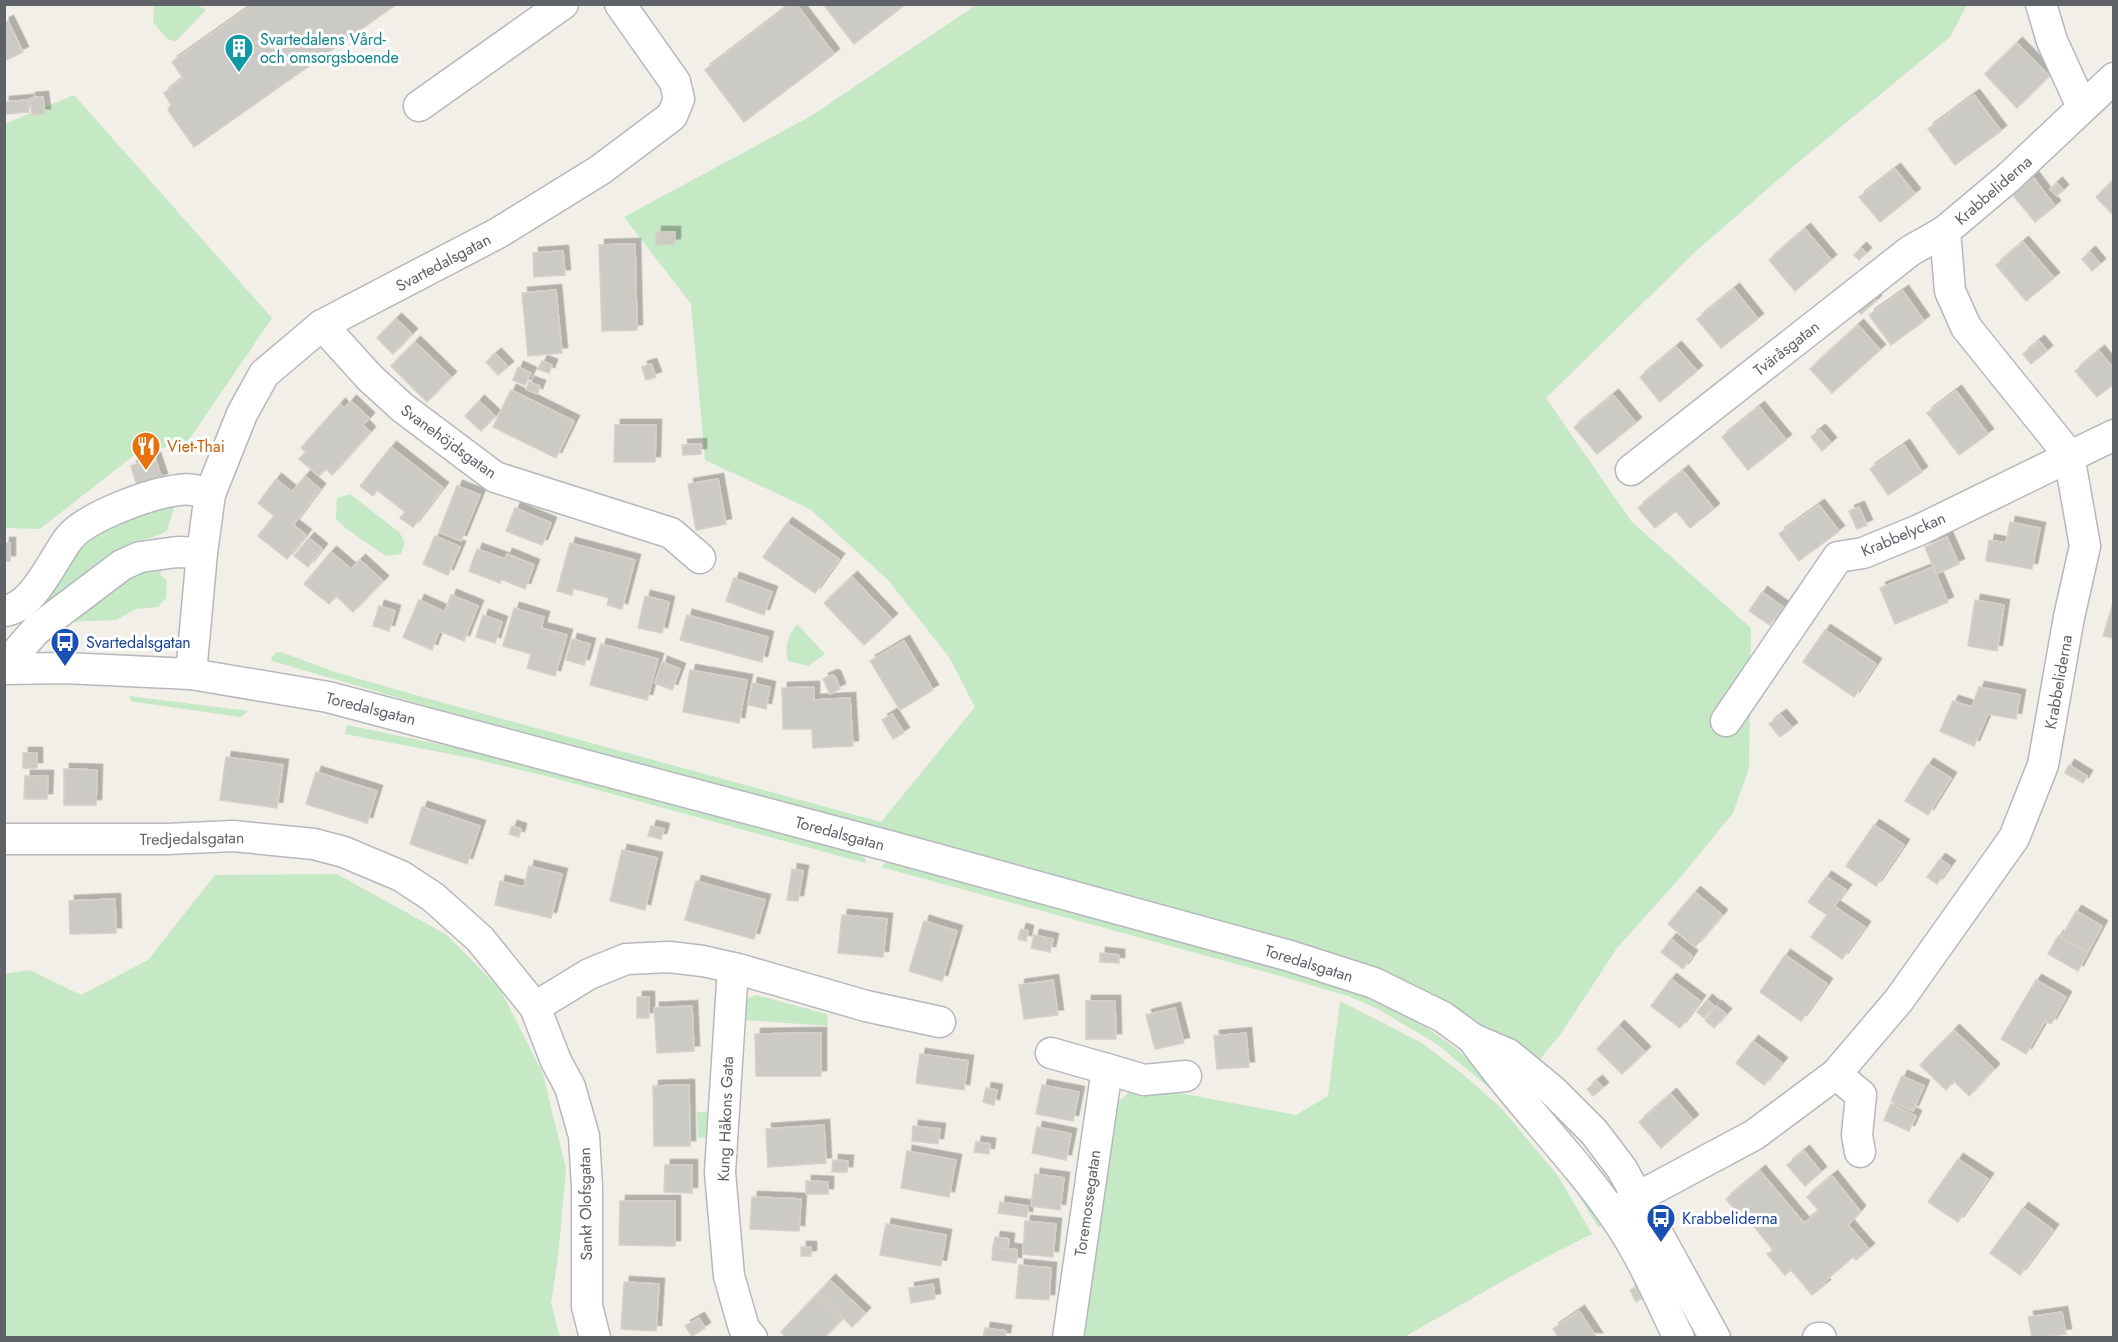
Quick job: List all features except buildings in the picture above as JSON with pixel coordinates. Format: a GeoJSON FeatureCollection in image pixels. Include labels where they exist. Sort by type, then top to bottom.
{"type":"FeatureCollection","features":[{"type":"Feature","properties":{"kind":"street"},"geometry":{"type":"LineString","coordinates":[[419,106],[563,4]]}},
{"type":"Feature","properties":{"kind":"street","name":"Svartedalsgatan"},"geometry":{"type":"LineString","coordinates":[[191,674],[210,494],[242,414],[264,374],[322,325],[498,233],[600,170],[672,116],[679,99],[675,82],[620,4]]}},
{"type":"Feature","properties":{"kind":"street"},"geometry":{"type":"LineString","coordinates":[[2041,4],[2052,41],[2082,107]]}},
{"type":"Feature","properties":{"kind":"street","name":"Krabbeliderna"},"geometry":{"type":"LineString","coordinates":[[1615,1216],[1638,1197],[1754,1135],[1836,1074],[1899,1000],[2014,838],[2043,765],[2069,617],[2085,546],[2069,456],[1966,327],[1950,291],[1945,231],[2008,178],[2114,78]]}},
{"type":"Feature","properties":{"kind":"street","name":"Tväråsgatan"},"geometry":{"type":"LineString","coordinates":[[1631,470],[1910,251],[1945,231]]}},
{"type":"Feature","properties":{"kind":"street","name":"Svanehöjdsgatan"},"geometry":{"type":"LineString","coordinates":[[322,325],[370,378],[404,408],[495,477],[671,533],[700,558]]}},
{"type":"Feature","properties":{"kind":"street","name":"Krabbelyckan"},"geometry":{"type":"LineString","coordinates":[[1726,721],[1838,557],[1863,554],[1919,530],[2114,435]]}},
{"type":"Feature","properties":{"kind":"street"},"geometry":{"type":"LineString","coordinates":[[4,611],[17,606],[33,592],[72,536],[100,517],[129,503],[179,490],[197,490],[210,494]]}},
{"type":"Feature","properties":{"kind":"street"},"geometry":{"type":"LineString","coordinates":[[4,668],[36,630],[122,565],[140,557],[177,552],[202,553]]}},
{"type":"Feature","properties":{"kind":"street","name":"Toredalsgatan"},"geometry":{"type":"LineString","coordinates":[[4,668],[65,668],[191,674],[328,697],[889,846],[1352,975],[1394,992],[1443,1017],[1473,1039],[1508,1054],[1552,1090],[1593,1132],[1622,1169],[1715,1338]]}},
{"type":"Feature","properties":{"kind":"street","name":"Tredjedalsgatan"},"geometry":{"type":"LineString","coordinates":[[4,839],[167,839],[233,836],[314,844],[344,852],[401,876],[432,897],[480,939],[535,1007]]}},
{"type":"Feature","properties":{"kind":"street"},"geometry":{"type":"LineString","coordinates":[[535,1007],[589,974],[626,959],[669,957],[703,961],[733,968],[866,1006],[940,1022]]}},
{"type":"Feature","properties":{"kind":"street","name":"Kung Håkons Gata"},"geometry":{"type":"LineString","coordinates":[[733,968],[720,1172],[729,1276],[744,1328],[752,1338]]}},
{"type":"Feature","properties":{"kind":"street","name":"Sankt Olofsgatan"},"geometry":{"type":"LineString","coordinates":[[535,1007],[556,1061],[570,1087],[584,1136],[587,1187],[587,1306],[595,1338]]}},
{"type":"Feature","properties":{"kind":"street","name":"Toredalsgatan"},"geometry":{"type":"LineString","coordinates":[[1473,1039],[1494,1069],[1568,1155],[1615,1216],[1680,1338]]}},
{"type":"Feature","properties":{"kind":"street"},"geometry":{"type":"LineString","coordinates":[[1051,1053],[1144,1080],[1186,1077]]}},
{"type":"Feature","properties":{"kind":"street","name":"Toremossegatan"},"geometry":{"type":"LineString","coordinates":[[1068,1338],[1107,1069]]}},
{"type":"Feature","properties":{"kind":"street"},"geometry":{"type":"LineString","coordinates":[[1836,1074],[1861,1095],[1857,1135],[1860,1152]]}},
{"type":"Feature","properties":{"kind":"green space"},"geometry":{"type":"Polygon","coordinates":[[[154,5],[197,5],[206,10],[175,42],[166,38],[153,22],[154,5]]]}},
{"type":"Feature","properties":{"kind":"green space"},"geometry":{"type":"Polygon","coordinates":[[[976,5],[1967,5],[1950,37],[1796,164],[1695,252],[1546,398],[1631,521],[1751,628],[1749,768],[1733,813],[1684,873],[1617,948],[1560,1035],[1540,1059],[1559,1077],[1517,1051],[1087,886],[430,707],[272,661],[271,658],[277,652],[281,652],[335,672],[426,698],[881,822],[975,707],[949,657],[888,580],[810,509],[705,460],[691,304],[624,217],[811,116],[976,5]]]}},
{"type":"Feature","properties":{"kind":"green space"},"geometry":{"type":"Polygon","coordinates":[[[74,95],[272,318],[188,441],[133,456],[40,529],[5,528],[5,124],[74,95]]]}},
{"type":"Feature","properties":{"kind":"green space"},"geometry":{"type":"Polygon","coordinates":[[[350,494],[399,532],[405,542],[401,554],[386,556],[336,519],[337,498],[350,494]]]}},
{"type":"Feature","properties":{"kind":"green space"},"geometry":{"type":"Polygon","coordinates":[[[175,505],[167,531],[117,551],[45,607],[37,608],[91,528],[175,505]]]}},
{"type":"Feature","properties":{"kind":"green space"},"geometry":{"type":"Polygon","coordinates":[[[162,568],[160,575],[167,580],[166,598],[158,607],[136,609],[116,620],[66,622],[119,576],[162,568]]]}},
{"type":"Feature","properties":{"kind":"green space"},"geometry":{"type":"Polygon","coordinates":[[[797,624],[825,654],[808,666],[788,661],[786,650],[788,641],[797,624]]]}},
{"type":"Feature","properties":{"kind":"green space"},"geometry":{"type":"Polygon","coordinates":[[[129,696],[248,711],[241,717],[135,702],[131,701],[129,696]]]}},
{"type":"Feature","properties":{"kind":"green space"},"geometry":{"type":"Polygon","coordinates":[[[347,725],[472,751],[629,790],[860,854],[866,860],[865,863],[550,777],[466,757],[345,734],[347,725]]]}},
{"type":"Feature","properties":{"kind":"green space"},"geometry":{"type":"Polygon","coordinates":[[[885,863],[1299,973],[1353,991],[1392,1008],[1448,1043],[1487,1076],[1539,1132],[1609,1221],[1598,1227],[1555,1157],[1513,1108],[1437,1044],[1378,1009],[1348,996],[1273,974],[881,867],[885,863]]]}},
{"type":"Feature","properties":{"kind":"green space"},"geometry":{"type":"Polygon","coordinates":[[[337,874],[447,935],[500,989],[543,1074],[566,1169],[558,1257],[551,1303],[560,1337],[5,1337],[5,974],[30,970],[81,995],[148,960],[215,875],[337,874]]]}},
{"type":"Feature","properties":{"kind":"green space"},"geometry":{"type":"Polygon","coordinates":[[[756,995],[827,1014],[828,1026],[743,1020],[746,999],[756,995]]]}},
{"type":"Feature","properties":{"kind":"green space"},"geometry":{"type":"Polygon","coordinates":[[[1340,1001],[1422,1043],[1464,1075],[1502,1109],[1558,1176],[1592,1234],[1533,1264],[1404,1337],[1083,1338],[1084,1316],[1116,1104],[1133,1089],[1148,1087],[1296,1115],[1328,1096],[1340,1001]]]}},
{"type":"Feature","properties":{"kind":"green space"},"geometry":{"type":"Polygon","coordinates":[[[697,1112],[713,1112],[714,1137],[698,1138],[697,1112]]]}},
{"type":"Feature","properties":{"kind":"place","name":"Svartedalens Vård- och omsorgsboende"},"geometry":{"type":"Point","coordinates":[239,74]}},
{"type":"Feature","properties":{"kind":"place","name":"Viet-Thai"},"geometry":{"type":"Point","coordinates":[146,472]}},
{"type":"Feature","properties":{"kind":"place","name":"Svartedalsgatan"},"geometry":{"type":"Point","coordinates":[65,668]}},
{"type":"Feature","properties":{"kind":"place","name":"Krabbeliderna"},"geometry":{"type":"Point","coordinates":[1661,1244]}}]}
